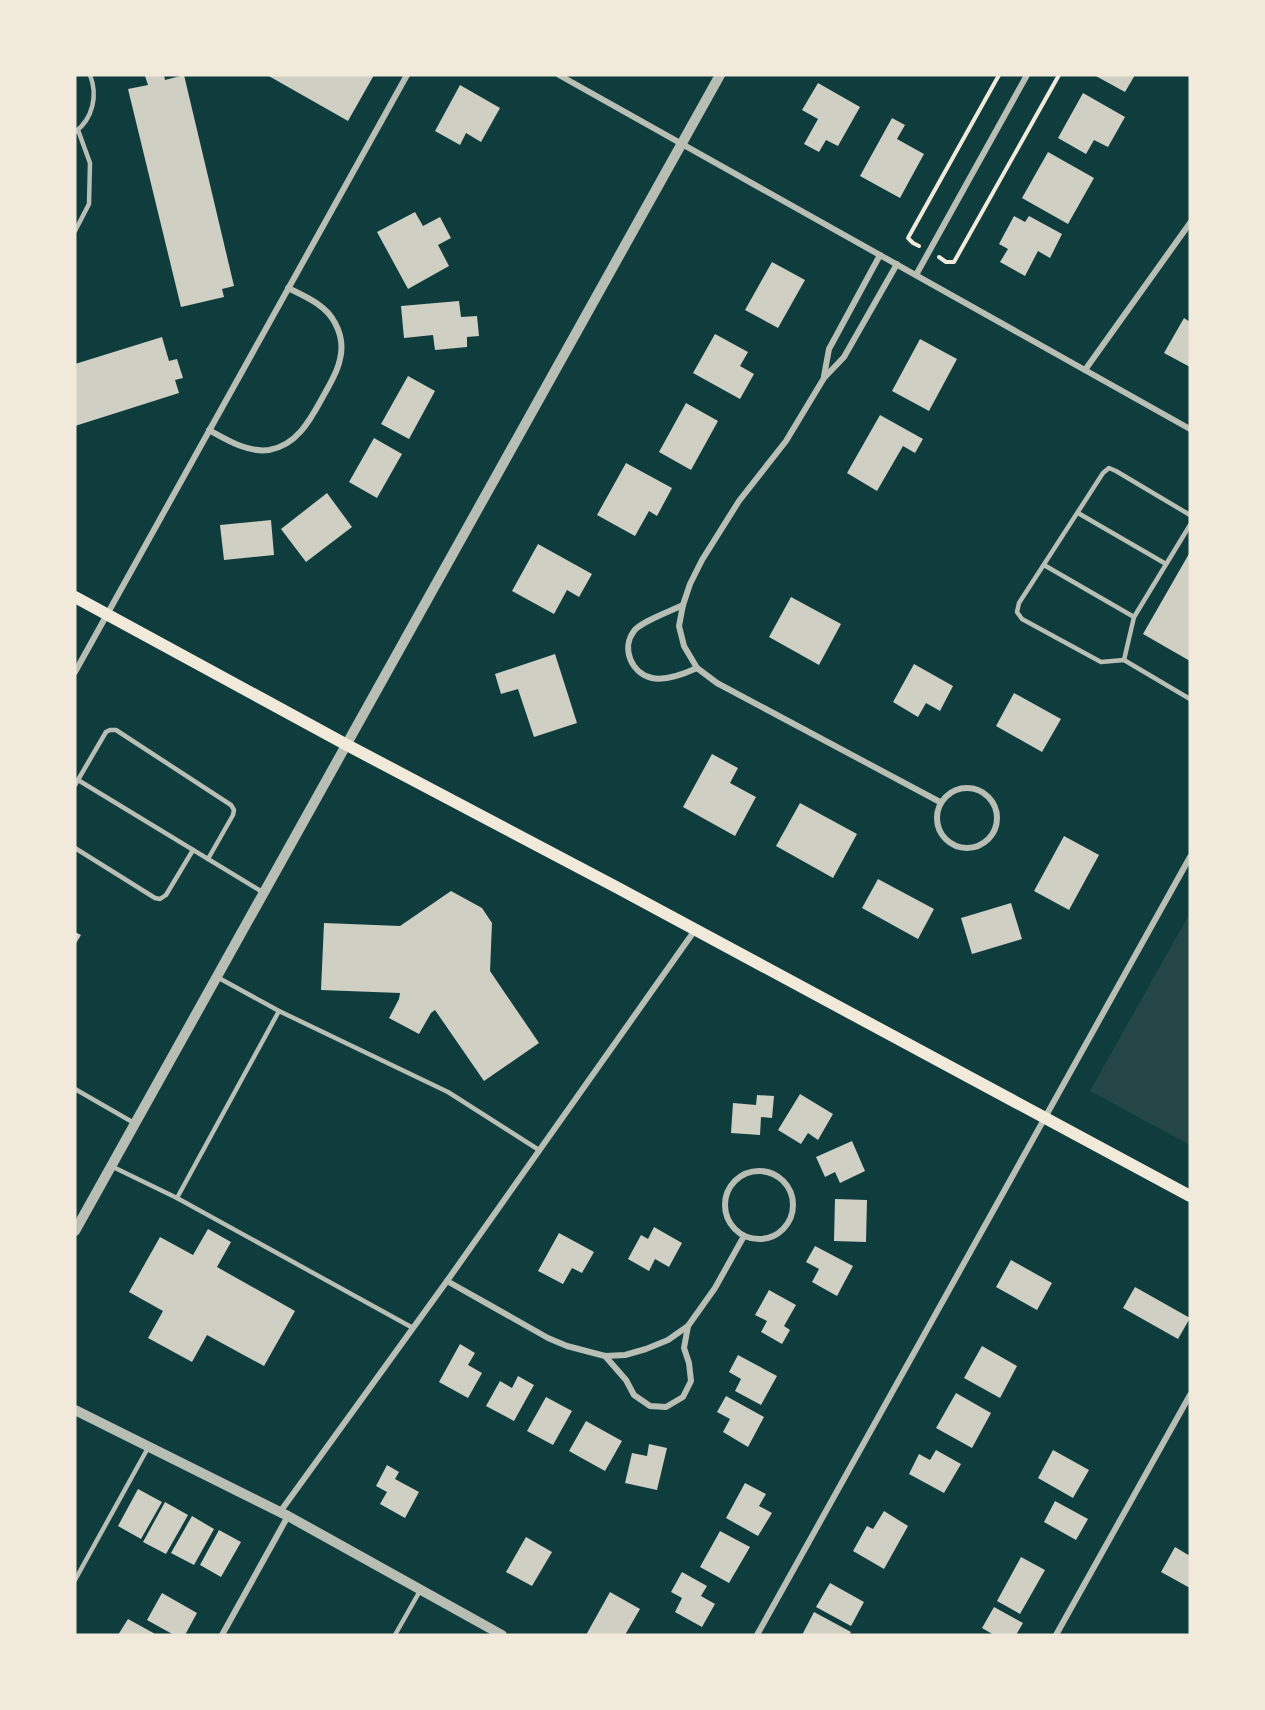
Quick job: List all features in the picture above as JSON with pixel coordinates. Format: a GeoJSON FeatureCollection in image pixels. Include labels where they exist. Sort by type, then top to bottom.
{"type":"FeatureCollection","features":[{"type":"Feature","properties":{"kind":"main road"},"geometry":{"type":"LineString","coordinates":[[75,597],[1190,1196]]}},
{"type":"Feature","properties":{"kind":"street"},"geometry":{"type":"LineString","coordinates":[[75,672],[407,75]]}},
{"type":"Feature","properties":{"kind":"street"},"geometry":{"type":"LineString","coordinates":[[559,75],[1190,429]]}},
{"type":"Feature","properties":{"kind":"street"},"geometry":{"type":"LineString","coordinates":[[75,1231],[720,75]]}},
{"type":"Feature","properties":{"kind":"street"},"geometry":{"type":"LineString","coordinates":[[916,275],[1028,75]]}},
{"type":"Feature","properties":{"kind":"street"},"geometry":{"type":"LineString","coordinates":[[1085,370],[1190,223]]}},
{"type":"Feature","properties":{"kind":"street"},"geometry":{"type":"LineString","coordinates":[[824,378],[829,349],[880,255]]}},
{"type":"Feature","properties":{"kind":"street"},"geometry":{"type":"LineString","coordinates":[[897,264],[844,357],[824,378],[786,441],[718,532],[690,585],[679,626],[684,646],[697,668],[717,683],[940,802]]}},
{"type":"Feature","properties":{"kind":"street"},"geometry":{"type":"LineString","coordinates":[[209,430],[243,447],[268,450],[278,448],[299,434],[313,414],[340,360],[342,347],[340,335],[327,311],[317,303],[288,288]]}},
{"type":"Feature","properties":{"kind":"street"},"geometry":{"type":"LineString","coordinates":[[683,605],[645,622],[634,630],[628,642],[628,654],[632,664],[641,673],[653,679],[683,674],[697,668]]}},
{"type":"Feature","properties":{"kind":"street"},"geometry":{"type":"LineString","coordinates":[[961,788],[976,789],[988,796],[995,806],[997,820],[994,833],[976,848],[965,849],[952,846],[942,837],[936,821],[940,802],[952,791],[961,788]]}},
{"type":"Feature","properties":{"kind":"street"},"geometry":{"type":"LineString","coordinates":[[757,1635],[1190,857]]}},
{"type":"Feature","properties":{"kind":"street"},"geometry":{"type":"LineString","coordinates":[[222,1635],[284,1514],[695,930]]}},
{"type":"Feature","properties":{"kind":"street"},"geometry":{"type":"LineString","coordinates":[[754,1171],[771,1173],[784,1181],[792,1195],[793,1211],[786,1226],[777,1234],[769,1238],[758,1239],[744,1236],[735,1230],[727,1217],[724,1206],[728,1190],[738,1177],[754,1171]]}},
{"type":"Feature","properties":{"kind":"street"},"geometry":{"type":"LineString","coordinates":[[447,1281],[548,1338],[567,1346],[605,1356],[625,1355],[668,1340],[687,1326],[715,1288],[744,1236]]}},
{"type":"Feature","properties":{"kind":"street"},"geometry":{"type":"LineString","coordinates":[[605,1356],[626,1380],[634,1395],[650,1406],[666,1407],[683,1397],[691,1381],[684,1348],[687,1326]]}},
{"type":"Feature","properties":{"kind":"street"},"geometry":{"type":"LineString","coordinates":[[1056,1635],[1190,1395]]}},
{"type":"Feature","properties":{"kind":"street"},"geometry":{"type":"LineString","coordinates":[[75,1410],[284,1514],[502,1635]]}},
{"type":"Feature","properties":{"kind":"lane"},"geometry":{"type":"LineString","coordinates":[[75,231],[89,204],[90,163],[77,131],[89,117],[94,100],[94,83],[90,75]]}},
{"type":"Feature","properties":{"kind":"lane"},"geometry":{"type":"LineString","coordinates":[[1190,515],[1109,468],[1102,473],[1019,603],[1017,612],[1022,619],[1101,662],[1124,660],[1190,699]]}},
{"type":"Feature","properties":{"kind":"lane"},"geometry":{"type":"LineString","coordinates":[[1078,513],[1166,564]]}},
{"type":"Feature","properties":{"kind":"lane"},"geometry":{"type":"LineString","coordinates":[[1124,660],[1134,617],[1190,525]]}},
{"type":"Feature","properties":{"kind":"lane"},"geometry":{"type":"LineString","coordinates":[[1044,565],[1134,617]]}},
{"type":"Feature","properties":{"kind":"lane"},"geometry":{"type":"LineString","coordinates":[[75,786],[106,732],[116,730],[231,805],[234,810],[233,815],[208,859]]}},
{"type":"Feature","properties":{"kind":"lane"},"geometry":{"type":"LineString","coordinates":[[78,780],[264,893]]}},
{"type":"Feature","properties":{"kind":"lane"},"geometry":{"type":"LineString","coordinates":[[75,848],[160,899],[166,895],[193,850]]}},
{"type":"Feature","properties":{"kind":"lane"},"geometry":{"type":"LineString","coordinates":[[217,977],[279,1011],[448,1092],[539,1150]]}},
{"type":"Feature","properties":{"kind":"lane"},"geometry":{"type":"LineString","coordinates":[[177,1198],[279,1011]]}},
{"type":"Feature","properties":{"kind":"lane"},"geometry":{"type":"LineString","coordinates":[[75,1089],[134,1123]]}},
{"type":"Feature","properties":{"kind":"lane"},"geometry":{"type":"LineString","coordinates":[[111,1166],[177,1198],[413,1328]]}},
{"type":"Feature","properties":{"kind":"lane"},"geometry":{"type":"LineString","coordinates":[[75,1580],[149,1446]]}},
{"type":"Feature","properties":{"kind":"lane"},"geometry":{"type":"LineString","coordinates":[[395,1635],[421,1589]]}},
{"type":"Feature","properties":{"kind":"shaded area"},"geometry":{"type":"Polygon","coordinates":[[[1190,913],[1190,1145],[1090,1091],[1190,913]]]}},
{"type":"Feature","properties":{"kind":"building"},"geometry":{"type":"Polygon","coordinates":[[[164,75],[165,80],[184,75],[234,286],[222,289],[224,297],[181,307],[128,89],[148,85],[145,76],[164,75]]]}},
{"type":"Feature","properties":{"kind":"building"},"geometry":{"type":"Polygon","coordinates":[[[267,75],[374,75],[348,121],[267,75]]]}},
{"type":"Feature","properties":{"kind":"building"},"geometry":{"type":"Polygon","coordinates":[[[1094,75],[1135,75],[1125,92],[1094,75]]]}},
{"type":"Feature","properties":{"kind":"building"},"geometry":{"type":"Polygon","coordinates":[[[818,83],[860,107],[838,146],[826,140],[819,152],[804,144],[818,119],[802,110],[818,83]]]}},
{"type":"Feature","properties":{"kind":"building"},"geometry":{"type":"Polygon","coordinates":[[[460,85],[500,108],[481,142],[466,133],[460,145],[435,131],[460,85]]]}},
{"type":"Feature","properties":{"kind":"building"},"geometry":{"type":"Polygon","coordinates":[[[1083,93],[1125,117],[1108,147],[1094,140],[1086,154],[1058,138],[1083,93]]]}},
{"type":"Feature","properties":{"kind":"building"},"geometry":{"type":"Polygon","coordinates":[[[892,118],[905,125],[897,139],[924,154],[900,198],[860,176],[892,118]]]}},
{"type":"Feature","properties":{"kind":"building"},"geometry":{"type":"Polygon","coordinates":[[[1048,152],[1094,178],[1068,224],[1022,198],[1048,152]]]}},
{"type":"Feature","properties":{"kind":"building"},"geometry":{"type":"Polygon","coordinates":[[[415,212],[423,226],[440,217],[451,238],[438,245],[449,266],[408,289],[377,232],[415,212]]]}},
{"type":"Feature","properties":{"kind":"building"},"geometry":{"type":"Polygon","coordinates":[[[1014,216],[1025,222],[1029,216],[1062,234],[1050,258],[1038,251],[1025,276],[1000,262],[1008,249],[999,244],[1014,216]]]}},
{"type":"Feature","properties":{"kind":"building"},"geometry":{"type":"Polygon","coordinates":[[[772,262],[805,280],[778,328],[745,310],[772,262]]]}},
{"type":"Feature","properties":{"kind":"building"},"geometry":{"type":"Polygon","coordinates":[[[459,301],[461,317],[477,316],[479,336],[467,337],[467,347],[435,350],[433,335],[404,338],[401,306],[459,301]]]}},
{"type":"Feature","properties":{"kind":"building"},"geometry":{"type":"Polygon","coordinates":[[[1184,318],[1190,322],[1190,367],[1164,353],[1184,318]]]}},
{"type":"Feature","properties":{"kind":"building"},"geometry":{"type":"Polygon","coordinates":[[[715,334],[748,352],[740,366],[754,374],[740,399],[693,373],[715,334]]]}},
{"type":"Feature","properties":{"kind":"building"},"geometry":{"type":"Polygon","coordinates":[[[162,337],[169,361],[177,359],[183,378],[175,380],[179,393],[75,426],[75,364],[162,337]]]}},
{"type":"Feature","properties":{"kind":"building"},"geometry":{"type":"Polygon","coordinates":[[[920,339],[957,359],[929,411],[892,391],[920,339]]]}},
{"type":"Feature","properties":{"kind":"building"},"geometry":{"type":"Polygon","coordinates":[[[408,376],[435,391],[409,439],[381,424],[408,376]]]}},
{"type":"Feature","properties":{"kind":"building"},"geometry":{"type":"Polygon","coordinates":[[[686,403],[718,421],[691,470],[659,452],[686,403]]]}},
{"type":"Feature","properties":{"kind":"building"},"geometry":{"type":"Polygon","coordinates":[[[880,415],[923,439],[915,453],[903,446],[877,491],[847,473],[880,415]]]}},
{"type":"Feature","properties":{"kind":"building"},"geometry":{"type":"Polygon","coordinates":[[[374,438],[402,454],[377,498],[349,482],[374,438]]]}},
{"type":"Feature","properties":{"kind":"building"},"geometry":{"type":"Polygon","coordinates":[[[626,463],[672,488],[657,516],[649,511],[635,536],[597,515],[626,463]]]}},
{"type":"Feature","properties":{"kind":"building"},"geometry":{"type":"Polygon","coordinates":[[[327,493],[352,527],[306,562],[281,529],[327,493]]]}},
{"type":"Feature","properties":{"kind":"building"},"geometry":{"type":"Polygon","coordinates":[[[271,520],[274,555],[224,560],[220,525],[271,520]]]}},
{"type":"Feature","properties":{"kind":"building"},"geometry":{"type":"Polygon","coordinates":[[[538,544],[592,574],[579,597],[567,590],[554,614],[512,591],[538,544]]]}},
{"type":"Feature","properties":{"kind":"building"},"geometry":{"type":"Polygon","coordinates":[[[1190,552],[1190,661],[1143,634],[1190,552]]]}},
{"type":"Feature","properties":{"kind":"building"},"geometry":{"type":"Polygon","coordinates":[[[791,597],[841,624],[819,665],[769,637],[791,597]]]}},
{"type":"Feature","properties":{"kind":"building"},"geometry":{"type":"Polygon","coordinates":[[[555,654],[577,723],[534,737],[518,689],[501,694],[495,674],[555,654]]]}},
{"type":"Feature","properties":{"kind":"building"},"geometry":{"type":"Polygon","coordinates":[[[914,664],[953,686],[940,711],[926,703],[918,717],[893,702],[914,664]]]}},
{"type":"Feature","properties":{"kind":"building"},"geometry":{"type":"Polygon","coordinates":[[[1014,693],[1061,719],[1042,752],[996,726],[1014,693]]]}},
{"type":"Feature","properties":{"kind":"building"},"geometry":{"type":"Polygon","coordinates":[[[712,754],[738,768],[730,783],[756,797],[735,836],[683,807],[712,754]]]}},
{"type":"Feature","properties":{"kind":"building"},"geometry":{"type":"Polygon","coordinates":[[[800,803],[857,834],[833,878],[776,846],[800,803]]]}},
{"type":"Feature","properties":{"kind":"building"},"geometry":{"type":"Polygon","coordinates":[[[1064,836],[1099,855],[1069,910],[1034,891],[1064,836]]]}},
{"type":"Feature","properties":{"kind":"building"},"geometry":{"type":"Polygon","coordinates":[[[878,879],[934,909],[918,939],[862,908],[878,879]]]}},
{"type":"Feature","properties":{"kind":"building"},"geometry":{"type":"Polygon","coordinates":[[[451,891],[482,908],[492,923],[490,971],[539,1043],[484,1081],[435,1010],[419,1034],[389,1018],[400,993],[321,990],[324,923],[400,926],[451,891]]]}},
{"type":"Feature","properties":{"kind":"building"},"geometry":{"type":"Polygon","coordinates":[[[1011,903],[1022,939],[972,954],[961,918],[1011,903]]]}},
{"type":"Feature","properties":{"kind":"building"},"geometry":{"type":"Polygon","coordinates":[[[75,932],[81,935],[75,945],[75,932]]]}},
{"type":"Feature","properties":{"kind":"building"},"geometry":{"type":"Polygon","coordinates":[[[800,1094],[833,1114],[818,1140],[808,1133],[801,1144],[778,1130],[800,1094]]]}},
{"type":"Feature","properties":{"kind":"building"},"geometry":{"type":"Polygon","coordinates":[[[757,1095],[774,1096],[772,1118],[761,1117],[760,1135],[731,1133],[733,1103],[756,1105],[757,1095]]]}},
{"type":"Feature","properties":{"kind":"building"},"geometry":{"type":"Polygon","coordinates":[[[852,1141],[865,1171],[840,1183],[835,1172],[825,1177],[816,1157],[852,1141]]]}},
{"type":"Feature","properties":{"kind":"building"},"geometry":{"type":"Polygon","coordinates":[[[835,1199],[867,1200],[866,1242],[834,1241],[835,1199]]]}},
{"type":"Feature","properties":{"kind":"building"},"geometry":{"type":"Polygon","coordinates":[[[654,1227],[682,1243],[669,1267],[655,1259],[649,1271],[628,1259],[641,1235],[648,1239],[654,1227]]]}},
{"type":"Feature","properties":{"kind":"building"},"geometry":{"type":"Polygon","coordinates":[[[208,1229],[231,1242],[217,1267],[295,1311],[264,1366],[207,1335],[192,1362],[148,1338],[163,1311],[129,1292],[160,1237],[193,1255],[208,1229]]]}},
{"type":"Feature","properties":{"kind":"building"},"geometry":{"type":"Polygon","coordinates":[[[559,1233],[594,1252],[582,1273],[572,1268],[563,1284],[538,1271],[559,1233]]]}},
{"type":"Feature","properties":{"kind":"building"},"geometry":{"type":"Polygon","coordinates":[[[815,1246],[853,1266],[837,1296],[812,1282],[819,1269],[806,1262],[815,1246]]]}},
{"type":"Feature","properties":{"kind":"building"},"geometry":{"type":"Polygon","coordinates":[[[1011,1260],[1052,1283],[1037,1310],[996,1287],[1011,1260]]]}},
{"type":"Feature","properties":{"kind":"building"},"geometry":{"type":"Polygon","coordinates":[[[1135,1287],[1190,1318],[1178,1339],[1123,1308],[1135,1287]]]}},
{"type":"Feature","properties":{"kind":"building"},"geometry":{"type":"Polygon","coordinates":[[[769,1290],[796,1305],[784,1326],[790,1330],[782,1344],[761,1332],[767,1321],[755,1315],[769,1290]]]}},
{"type":"Feature","properties":{"kind":"building"},"geometry":{"type":"Polygon","coordinates":[[[460,1344],[475,1353],[468,1365],[482,1373],[468,1398],[439,1382],[460,1344]]]}},
{"type":"Feature","properties":{"kind":"building"},"geometry":{"type":"Polygon","coordinates":[[[982,1346],[1017,1366],[1000,1398],[964,1378],[982,1346]]]}},
{"type":"Feature","properties":{"kind":"building"},"geometry":{"type":"Polygon","coordinates":[[[738,1355],[777,1376],[761,1405],[735,1391],[741,1379],[729,1372],[738,1355]]]}},
{"type":"Feature","properties":{"kind":"building"},"geometry":{"type":"Polygon","coordinates":[[[518,1376],[534,1385],[514,1421],[486,1406],[500,1381],[512,1388],[518,1376]]]}},
{"type":"Feature","properties":{"kind":"building"},"geometry":{"type":"Polygon","coordinates":[[[956,1393],[991,1413],[972,1448],[936,1428],[956,1393]]]}},
{"type":"Feature","properties":{"kind":"building"},"geometry":{"type":"Polygon","coordinates":[[[726,1396],[764,1417],[748,1447],[723,1432],[730,1419],[717,1412],[726,1396]]]}},
{"type":"Feature","properties":{"kind":"building"},"geometry":{"type":"Polygon","coordinates":[[[546,1397],[572,1411],[553,1445],[527,1431],[546,1397]]]}},
{"type":"Feature","properties":{"kind":"building"},"geometry":{"type":"Polygon","coordinates":[[[586,1421],[622,1441],[605,1471],[569,1451],[586,1421]]]}},
{"type":"Feature","properties":{"kind":"building"},"geometry":{"type":"Polygon","coordinates":[[[649,1444],[667,1448],[657,1490],[625,1483],[632,1453],[647,1456],[649,1444]]]}},
{"type":"Feature","properties":{"kind":"building"},"geometry":{"type":"Polygon","coordinates":[[[936,1450],[961,1464],[944,1493],[909,1474],[919,1454],[930,1460],[936,1450]]]}},
{"type":"Feature","properties":{"kind":"building"},"geometry":{"type":"Polygon","coordinates":[[[1053,1450],[1089,1470],[1073,1498],[1038,1478],[1053,1450]]]}},
{"type":"Feature","properties":{"kind":"building"},"geometry":{"type":"Polygon","coordinates":[[[387,1465],[399,1472],[395,1479],[419,1492],[405,1518],[380,1504],[387,1492],[376,1486],[387,1465]]]}},
{"type":"Feature","properties":{"kind":"building"},"geometry":{"type":"Polygon","coordinates":[[[745,1483],[766,1494],[759,1506],[772,1513],[758,1536],[726,1518],[745,1483]]]}},
{"type":"Feature","properties":{"kind":"building"},"geometry":{"type":"Polygon","coordinates":[[[138,1489],[162,1502],[141,1539],[118,1526],[138,1489]]]}},
{"type":"Feature","properties":{"kind":"building"},"geometry":{"type":"Polygon","coordinates":[[[1055,1501],[1088,1519],[1076,1540],[1044,1522],[1055,1501]]]}},
{"type":"Feature","properties":{"kind":"building"},"geometry":{"type":"Polygon","coordinates":[[[165,1502],[188,1515],[166,1554],[143,1542],[165,1502]]]}},
{"type":"Feature","properties":{"kind":"building"},"geometry":{"type":"Polygon","coordinates":[[[884,1511],[908,1526],[884,1569],[853,1551],[867,1526],[873,1529],[884,1511]]]}},
{"type":"Feature","properties":{"kind":"building"},"geometry":{"type":"Polygon","coordinates":[[[192,1516],[214,1529],[194,1565],[171,1553],[192,1516]]]}},
{"type":"Feature","properties":{"kind":"building"},"geometry":{"type":"Polygon","coordinates":[[[219,1530],[241,1542],[221,1577],[200,1565],[219,1530]]]}},
{"type":"Feature","properties":{"kind":"building"},"geometry":{"type":"Polygon","coordinates":[[[720,1531],[750,1547],[729,1583],[700,1567],[720,1531]]]}},
{"type":"Feature","properties":{"kind":"building"},"geometry":{"type":"Polygon","coordinates":[[[526,1537],[552,1552],[532,1586],[506,1572],[526,1537]]]}},
{"type":"Feature","properties":{"kind":"building"},"geometry":{"type":"Polygon","coordinates":[[[1175,1547],[1190,1556],[1190,1588],[1161,1572],[1175,1547]]]}},
{"type":"Feature","properties":{"kind":"building"},"geometry":{"type":"Polygon","coordinates":[[[1021,1557],[1045,1570],[1020,1614],[997,1601],[1021,1557]]]}},
{"type":"Feature","properties":{"kind":"building"},"geometry":{"type":"Polygon","coordinates":[[[682,1572],[707,1586],[701,1596],[715,1604],[702,1627],[675,1612],[682,1598],[671,1592],[682,1572]]]}},
{"type":"Feature","properties":{"kind":"building"},"geometry":{"type":"Polygon","coordinates":[[[830,1583],[864,1602],[851,1626],[816,1607],[830,1583]]]}},
{"type":"Feature","properties":{"kind":"building"},"geometry":{"type":"Polygon","coordinates":[[[610,1592],[640,1609],[625,1635],[586,1635],[610,1592]]]}},
{"type":"Feature","properties":{"kind":"building"},"geometry":{"type":"Polygon","coordinates":[[[162,1593],[197,1613],[185,1635],[174,1635],[147,1620],[162,1593]]]}},
{"type":"Feature","properties":{"kind":"building"},"geometry":{"type":"Polygon","coordinates":[[[994,1607],[1023,1623],[1016,1635],[994,1635],[982,1628],[994,1607]]]}},
{"type":"Feature","properties":{"kind":"building"},"geometry":{"type":"Polygon","coordinates":[[[814,1612],[851,1632],[849,1635],[802,1635],[814,1612]]]}},
{"type":"Feature","properties":{"kind":"building"},"geometry":{"type":"Polygon","coordinates":[[[128,1619],[157,1635],[118,1635],[128,1619]]]}}]}
